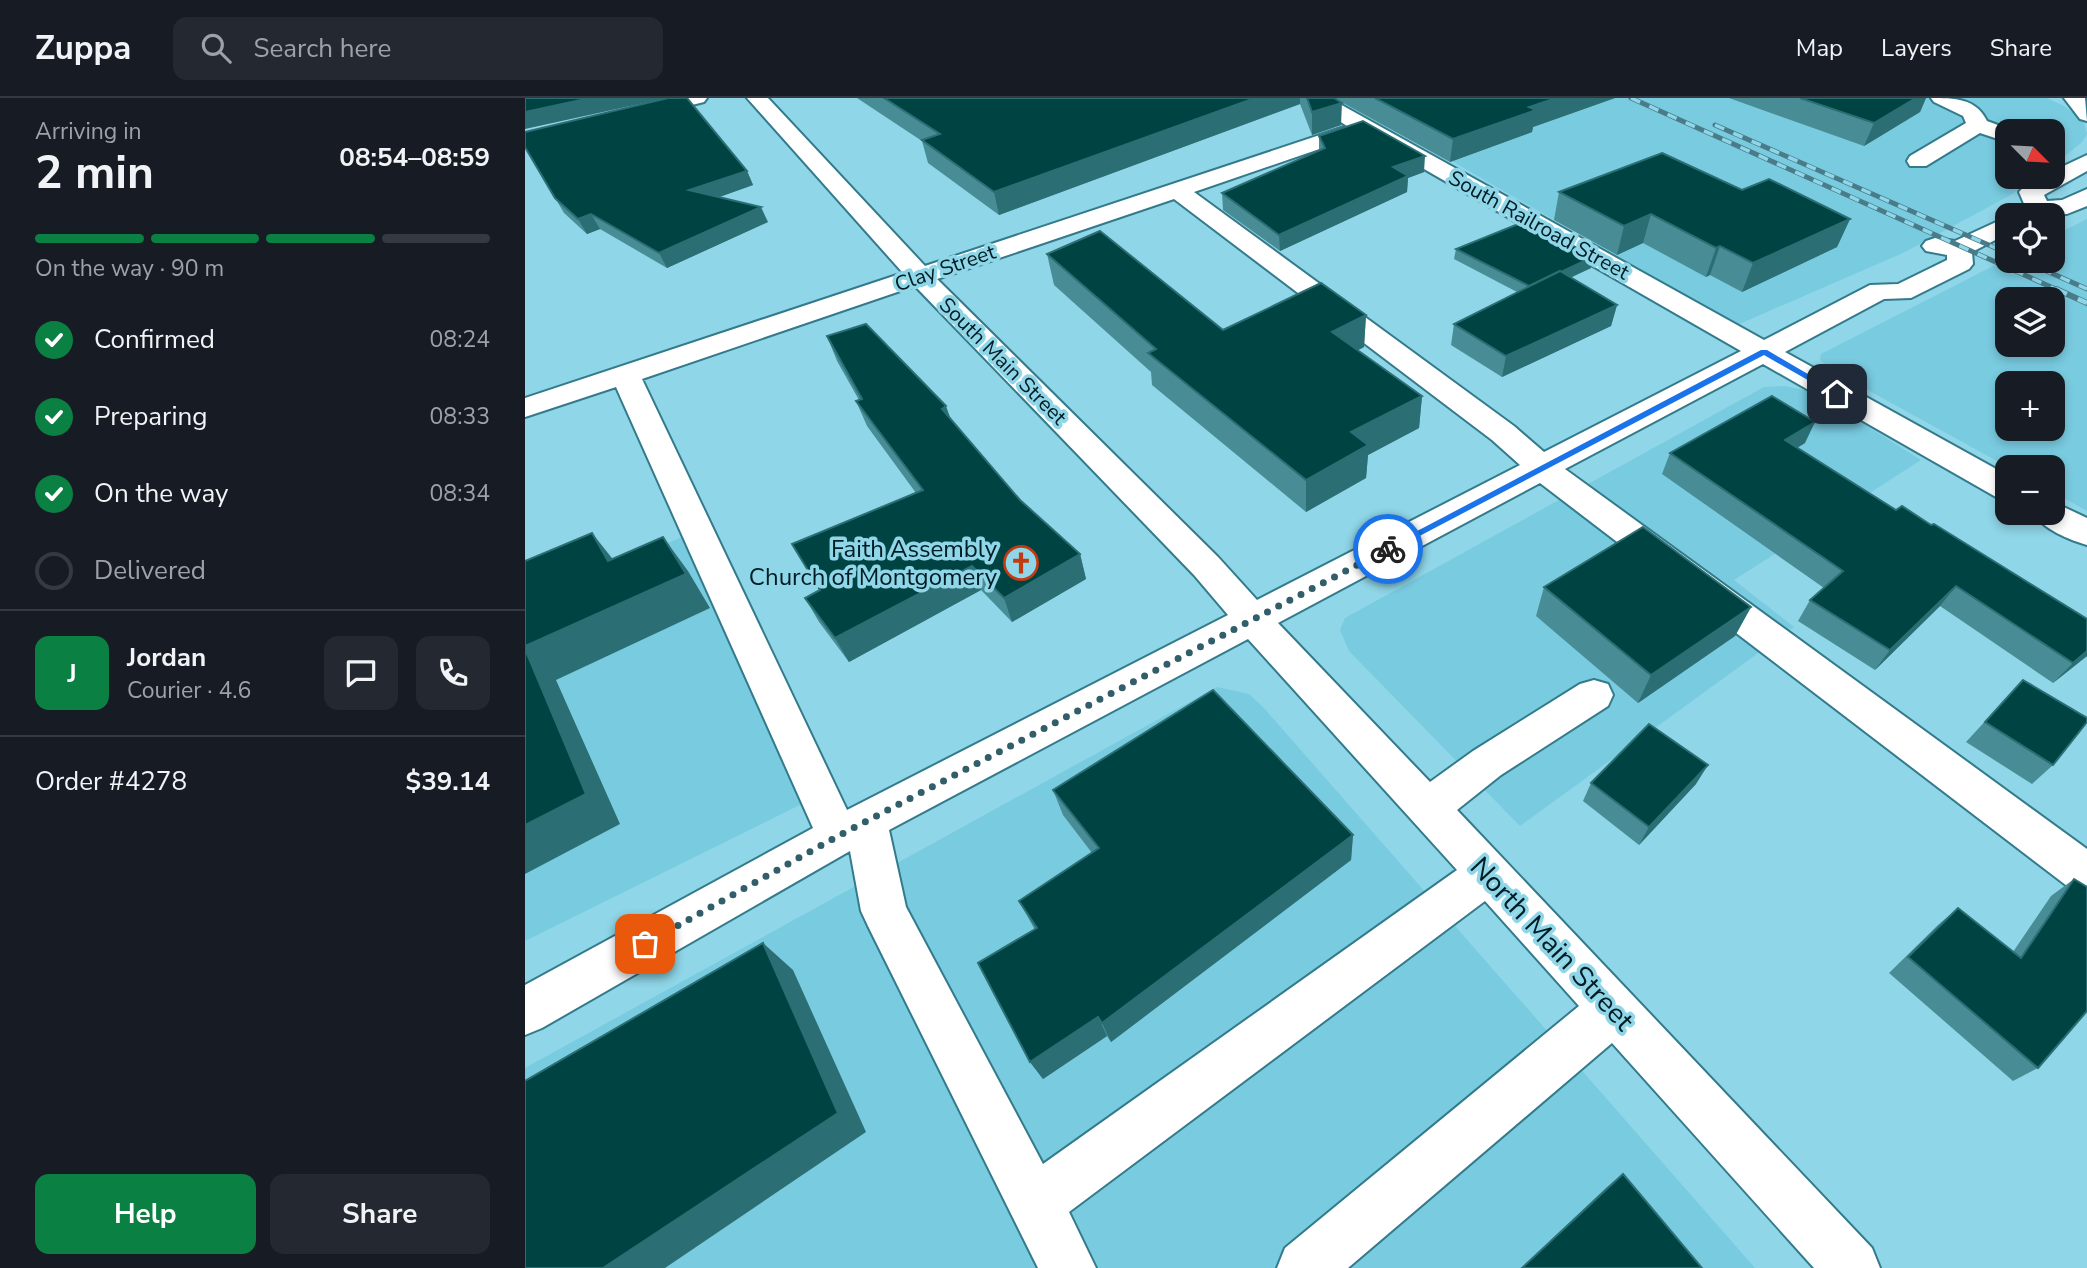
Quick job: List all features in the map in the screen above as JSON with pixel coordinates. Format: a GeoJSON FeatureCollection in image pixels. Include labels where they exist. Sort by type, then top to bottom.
{"type":"FeatureCollection","features":[{"type":"Feature","properties":{"kind":"street"},"geometry":{"type":"LineString","coordinates":[[618,117],[697,98]]}},
{"type":"Feature","properties":{"kind":"street","name":"South Main Street"},"geometry":{"type":"LineString","coordinates":[[757,98],[920,276],[1206,566],[1253,620]]}},
{"type":"Feature","properties":{"kind":"street","name":"South Railroad Street"},"geometry":{"type":"LineString","coordinates":[[1314,98],[1995,482]]}},
{"type":"Feature","properties":{"kind":"street"},"geometry":{"type":"LineString","coordinates":[[1941,98],[1972,112],[1978,125],[1995,131]]}},
{"type":"Feature","properties":{"kind":"street"},"geometry":{"type":"LineString","coordinates":[[2074,98],[2087,115]]}},
{"type":"Feature","properties":{"kind":"street"},"geometry":{"type":"LineString","coordinates":[[1918,161],[1978,125]]}},
{"type":"Feature","properties":{"kind":"street","name":"Clay Street"},"geometry":{"type":"LineString","coordinates":[[525,408],[1364,127]]}},
{"type":"Feature","properties":{"kind":"street"},"geometry":{"type":"LineString","coordinates":[[2065,156],[2085,163]]}},
{"type":"Feature","properties":{"kind":"street"},"geometry":{"type":"LineString","coordinates":[[2031,203],[2031,192],[2085,163]]}},
{"type":"Feature","properties":{"kind":"street"},"geometry":{"type":"LineString","coordinates":[[1177,190],[1503,433],[1542,468],[2087,876]]}},
{"type":"Feature","properties":{"kind":"street"},"geometry":{"type":"LineString","coordinates":[[2065,207],[2087,196]]}},
{"type":"Feature","properties":{"kind":"street"},"geometry":{"type":"LineString","coordinates":[[1879,291],[1875,276],[1935,246],[1959,249],[1995,230]]}},
{"type":"Feature","properties":{"kind":"street"},"geometry":{"type":"LineString","coordinates":[[525,1011],[852,829],[1879,291],[1902,292],[1959,264],[1959,249]]}},
{"type":"Feature","properties":{"kind":"street"},"geometry":{"type":"LineString","coordinates":[[625,374],[852,829],[884,911],[1068,1268]]}},
{"type":"Feature","properties":{"kind":"street"},"geometry":{"type":"LineString","coordinates":[[2065,521],[2087,533]]}},
{"type":"Feature","properties":{"kind":"street","name":"North Main Street"},"geometry":{"type":"LineString","coordinates":[[1253,620],[1852,1268]]}},
{"type":"Feature","properties":{"kind":"street"},"geometry":{"type":"LineString","coordinates":[[1428,808],[1487,763],[1594,695]]}},
{"type":"Feature","properties":{"kind":"street"},"geometry":{"type":"LineString","coordinates":[[1035,1203],[1487,874]]}},
{"type":"Feature","properties":{"kind":"street"},"geometry":{"type":"LineString","coordinates":[[1305,1268],[1613,1010]]}},
{"type":"Feature","properties":{"kind":"shaded area"},"geometry":{"type":"Polygon","coordinates":[[[1342,98],[2046,98],[2064,106],[2083,120],[2087,134],[2082,142],[2065,156],[2065,119],[1995,119],[1995,189],[2019,189],[1903,253],[1737,325],[1342,98]]]}},
{"type":"Feature","properties":{"kind":"shaded area"},"geometry":{"type":"Polygon","coordinates":[[[2087,219],[2087,511],[2065,499],[2065,455],[1995,455],[1995,460],[1833,371],[1820,360],[1821,354],[1995,265],[1995,273],[2065,273],[2065,230],[2087,219]]]}},
{"type":"Feature","properties":{"kind":"shaded area"},"geometry":{"type":"Polygon","coordinates":[[[1785,386],[1813,392],[1921,460],[1734,580],[1794,627],[1520,826],[1349,651],[1340,630],[1345,618],[1764,387],[1785,386]]]}},
{"type":"Feature","properties":{"kind":"shaded area"},"geometry":{"type":"Polygon","coordinates":[[[701,529],[828,791],[525,941],[525,604],[701,529]]]}},
{"type":"Feature","properties":{"kind":"shaded area"},"geometry":{"type":"Polygon","coordinates":[[[1217,687],[1249,694],[1263,707],[1755,1268],[525,1268],[525,1068],[1217,687]]]}},
{"type":"Feature","properties":{"kind":"building"},"geometry":{"type":"Polygon","coordinates":[[[525,98],[590,98],[525,112],[525,98]]]}},
{"type":"Feature","properties":{"kind":"building"},"geometry":{"type":"Polygon","coordinates":[[[668,98],[687,98],[747,171],[689,190],[761,207],[659,253],[591,214],[578,219],[555,198],[525,147],[525,132],[668,98]]]}},
{"type":"Feature","properties":{"kind":"building"},"geometry":{"type":"Polygon","coordinates":[[[884,98],[1255,98],[994,192],[922,140],[940,134],[884,98]]]}},
{"type":"Feature","properties":{"kind":"building"},"geometry":{"type":"Polygon","coordinates":[[[1307,98],[1334,98],[1342,103],[1312,112],[1307,98]]]}},
{"type":"Feature","properties":{"kind":"building"},"geometry":{"type":"Polygon","coordinates":[[[1375,98],[1556,98],[1529,107],[1536,110],[1453,139],[1375,98]]]}},
{"type":"Feature","properties":{"kind":"building"},"geometry":{"type":"Polygon","coordinates":[[[1800,98],[1916,98],[1874,123],[1800,98]]]}},
{"type":"Feature","properties":{"kind":"building"},"geometry":{"type":"Polygon","coordinates":[[[1363,121],[1425,156],[1393,167],[1408,176],[1279,235],[1222,193],[1325,148],[1319,136],[1363,121]]]}},
{"type":"Feature","properties":{"kind":"building"},"geometry":{"type":"Polygon","coordinates":[[[1662,153],[1742,190],[1769,179],[1850,219],[1753,263],[1720,246],[1716,248],[1651,214],[1624,226],[1559,192],[1662,153]]]}},
{"type":"Feature","properties":{"kind":"building"},"geometry":{"type":"Polygon","coordinates":[[[1528,220],[1593,257],[1529,286],[1456,249],[1528,220]]]}},
{"type":"Feature","properties":{"kind":"building"},"geometry":{"type":"Polygon","coordinates":[[[1100,231],[1223,330],[1321,283],[1366,315],[1332,332],[1422,396],[1351,432],[1368,445],[1306,480],[1148,353],[1156,349],[1047,254],[1100,231]]]}},
{"type":"Feature","properties":{"kind":"building"},"geometry":{"type":"Polygon","coordinates":[[[1560,271],[1617,305],[1506,356],[1454,324],[1560,271]]]}},
{"type":"Feature","properties":{"kind":"building"},"geometry":{"type":"Polygon","coordinates":[[[866,324],[946,406],[942,409],[1020,500],[1080,554],[1004,598],[972,566],[835,638],[805,598],[820,590],[792,544],[923,490],[856,401],[862,399],[827,336],[866,324]]]}},
{"type":"Feature","properties":{"kind":"building"},"geometry":{"type":"Polygon","coordinates":[[[1772,396],[1815,422],[1785,440],[1896,510],[1902,506],[1931,525],[1934,524],[2087,619],[2087,651],[2073,663],[1956,586],[1890,650],[1810,600],[1843,571],[1670,453],[1772,396]]]}},
{"type":"Feature","properties":{"kind":"building"},"geometry":{"type":"Polygon","coordinates":[[[1643,527],[1751,607],[1651,675],[1544,587],[1643,527]]]}},
{"type":"Feature","properties":{"kind":"building"},"geometry":{"type":"Polygon","coordinates":[[[592,533],[608,561],[663,537],[686,574],[525,646],[525,561],[592,533]]]}},
{"type":"Feature","properties":{"kind":"building"},"geometry":{"type":"Polygon","coordinates":[[[525,649],[586,794],[525,825],[525,649]]]}},
{"type":"Feature","properties":{"kind":"building"},"geometry":{"type":"Polygon","coordinates":[[[2023,680],[2087,718],[2087,722],[2053,765],[1985,722],[2023,680]]]}},
{"type":"Feature","properties":{"kind":"building"},"geometry":{"type":"Polygon","coordinates":[[[1213,690],[1353,835],[1102,1023],[1098,1017],[1030,1062],[978,963],[1037,928],[1019,901],[1099,848],[1053,790],[1213,690]]]}},
{"type":"Feature","properties":{"kind":"building"},"geometry":{"type":"Polygon","coordinates":[[[1649,724],[1708,765],[1649,827],[1591,783],[1649,724]]]}},
{"type":"Feature","properties":{"kind":"building"},"geometry":{"type":"Polygon","coordinates":[[[2074,879],[2087,887],[2087,1011],[2038,1068],[1908,957],[1958,908],[2021,958],[2074,879]]]}},
{"type":"Feature","properties":{"kind":"building"},"geometry":{"type":"Polygon","coordinates":[[[763,943],[838,1113],[603,1268],[525,1268],[525,1081],[763,943]]]}},
{"type":"Feature","properties":{"kind":"building"},"geometry":{"type":"Polygon","coordinates":[[[1623,1174],[1702,1268],[1522,1268],[1623,1174]]]}},
{"type":"Feature","properties":{"kind":"railway"},"geometry":{"type":"LineString","coordinates":[[1631,98],[2051,287]]}},
{"type":"Feature","properties":{"kind":"railway"},"geometry":{"type":"LineString","coordinates":[[1715,125],[1995,248]]}},
{"type":"Feature","properties":{"kind":"railway"},"geometry":{"type":"LineString","coordinates":[[2051,273],[2087,289]]}},
{"type":"Feature","properties":{"kind":"railway"},"geometry":{"type":"LineString","coordinates":[[2065,293],[2087,303]]}},
{"type":"Feature","properties":{"kind":"way so far"},"geometry":{"type":"LineString","coordinates":[[645,944],[838,836],[1388,549]]}},
{"type":"Feature","properties":{"kind":"place","name":"Faith Assembly Church of Montgomery"},"geometry":{"type":"Point","coordinates":[1021,563]}},
{"type":"Feature","properties":{"kind":"route"},"geometry":{"type":"LineString","coordinates":[[1388,549],[1764,352],[1837,394]]}}]}
